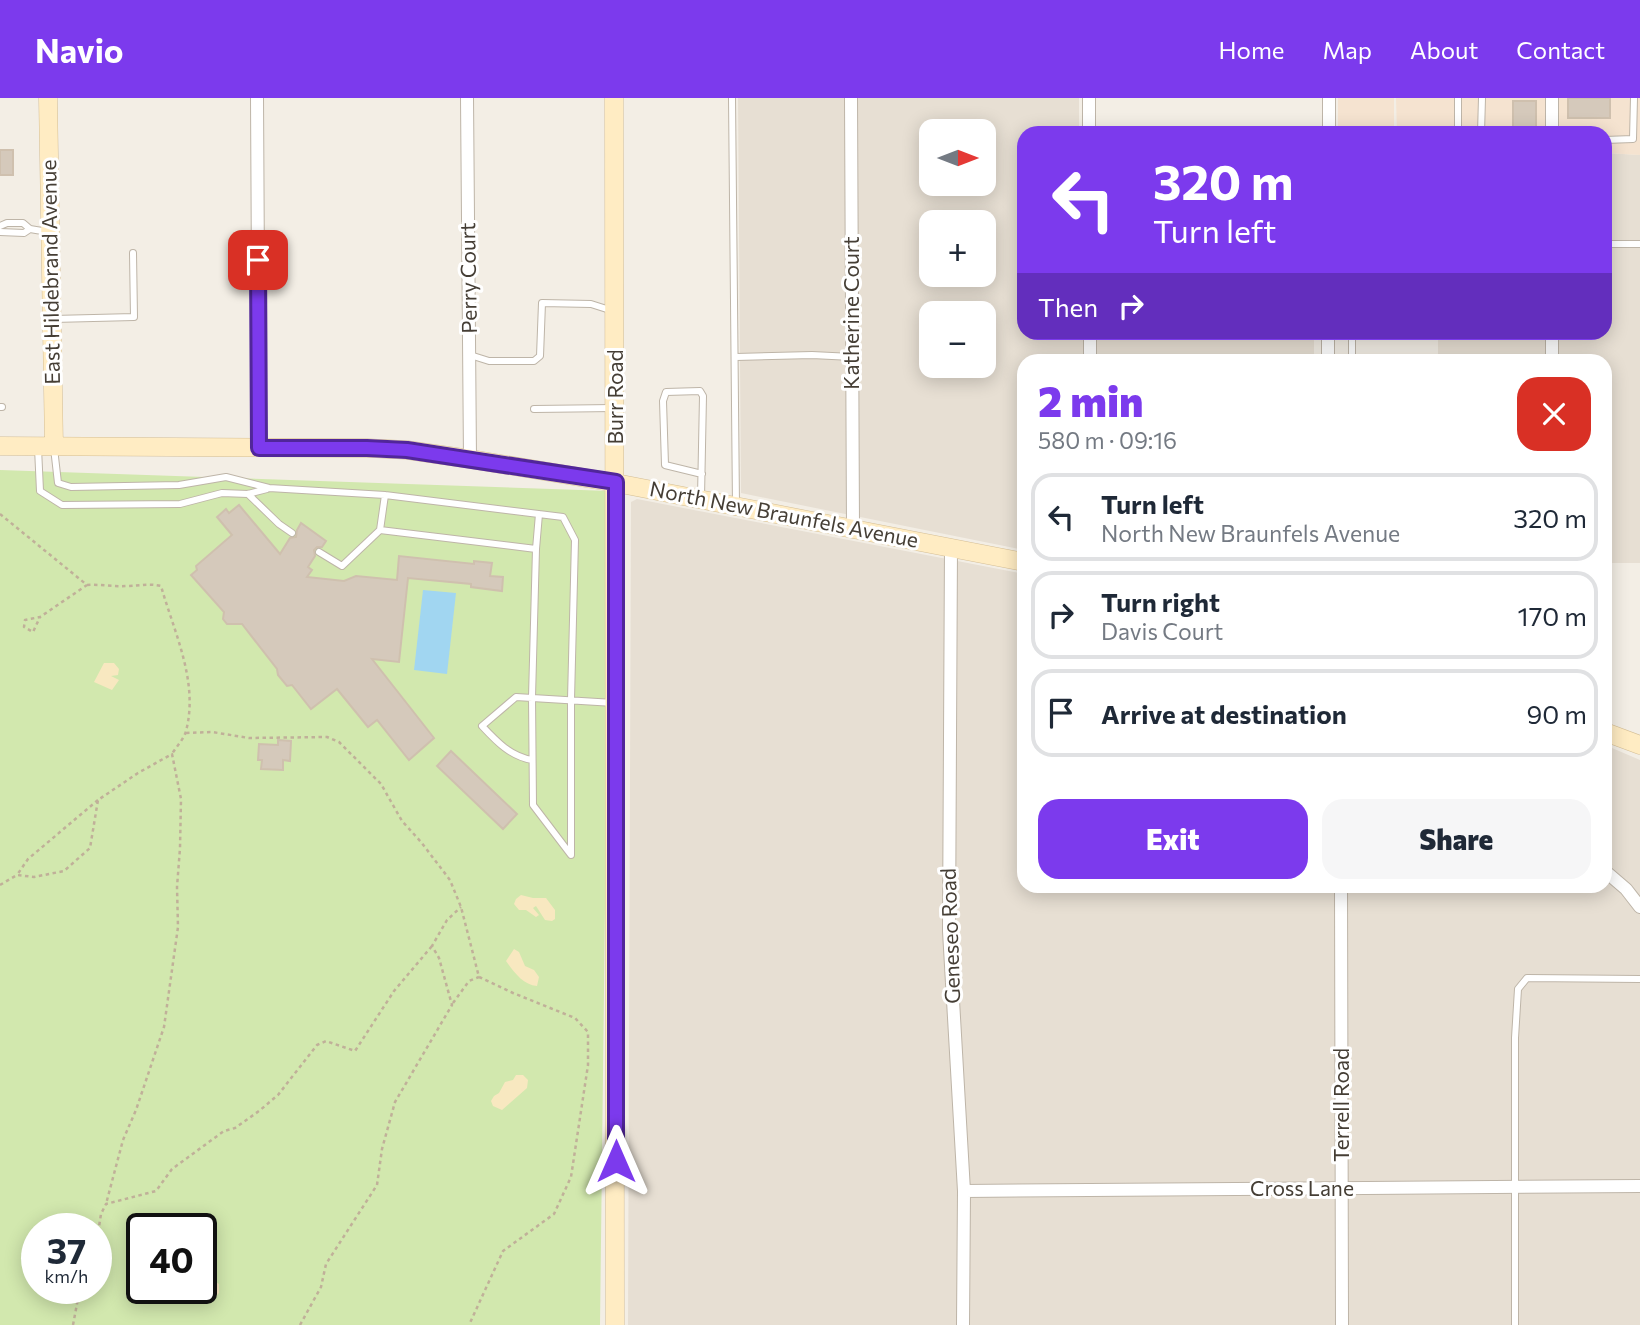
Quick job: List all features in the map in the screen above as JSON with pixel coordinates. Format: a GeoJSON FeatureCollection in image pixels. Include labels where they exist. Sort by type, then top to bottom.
{"type":"FeatureCollection","features":[{"type":"Feature","properties":{"kind":"street","name":"East Hildebrand Avenue"},"geometry":{"type":"LineString","coordinates":[[46,446],[51,320],[48,98]]}},
{"type":"Feature","properties":{"kind":"street"},"geometry":{"type":"LineString","coordinates":[[257,98],[259,448]]}},
{"type":"Feature","properties":{"kind":"street","name":"Perry Court"},"geometry":{"type":"LineString","coordinates":[[467,98],[470,459]]}},
{"type":"Feature","properties":{"kind":"street","name":"Burr Road"},"geometry":{"type":"LineString","coordinates":[[614,98],[615,1325]]}},
{"type":"Feature","properties":{"kind":"street","name":"Katherine Court"},"geometry":{"type":"LineString","coordinates":[[852,98],[853,528]]}},
{"type":"Feature","properties":{"kind":"street"},"geometry":{"type":"LineString","coordinates":[[1089,98],[1089,126]]}},
{"type":"Feature","properties":{"kind":"street"},"geometry":{"type":"LineString","coordinates":[[1329,98],[1329,126]]}},
{"type":"Feature","properties":{"kind":"street"},"geometry":{"type":"LineString","coordinates":[[1552,98],[1552,126]]}},
{"type":"Feature","properties":{"kind":"street","name":"North New Braunfels Avenue"},"geometry":{"type":"LineString","coordinates":[[0,446],[407,450],[616,482],[1017,561]]}},
{"type":"Feature","properties":{"kind":"street","name":"Geneseo Road"},"geometry":{"type":"LineString","coordinates":[[951,547],[948,930],[964,1191],[963,1325]]}},
{"type":"Feature","properties":{"kind":"street"},"geometry":{"type":"LineString","coordinates":[[1612,735],[1640,745]]}},
{"type":"Feature","properties":{"kind":"street"},"geometry":{"type":"LineString","coordinates":[[1612,876],[1640,907]]}},
{"type":"Feature","properties":{"kind":"street","name":"Terrell Road"},"geometry":{"type":"LineString","coordinates":[[1341,893],[1342,1325]]}},
{"type":"Feature","properties":{"kind":"street","name":"Cross Lane"},"geometry":{"type":"LineString","coordinates":[[964,1191],[1640,1186]]}},
{"type":"Feature","properties":{"kind":"lane"},"geometry":{"type":"LineString","coordinates":[[732,98],[736,506]]}},
{"type":"Feature","properties":{"kind":"lane"},"geometry":{"type":"LineString","coordinates":[[1458,98],[1458,126]]}},
{"type":"Feature","properties":{"kind":"lane"},"geometry":{"type":"LineString","coordinates":[[1480,126],[1482,98]]}},
{"type":"Feature","properties":{"kind":"lane"},"geometry":{"type":"LineString","coordinates":[[1612,140],[1633,139],[1634,98]]}},
{"type":"Feature","properties":{"kind":"lane"},"geometry":{"type":"LineString","coordinates":[[0,226],[23,223],[30,229],[50,232]]}},
{"type":"Feature","properties":{"kind":"lane"},"geometry":{"type":"LineString","coordinates":[[0,232],[24,233],[30,229]]}},
{"type":"Feature","properties":{"kind":"lane"},"geometry":{"type":"LineString","coordinates":[[1612,244],[1640,244]]}},
{"type":"Feature","properties":{"kind":"lane"},"geometry":{"type":"LineString","coordinates":[[51,320],[134,317],[133,253]]}},
{"type":"Feature","properties":{"kind":"lane"},"geometry":{"type":"LineString","coordinates":[[470,355],[489,361],[534,361],[540,356],[542,303],[591,303],[615,312]]}},
{"type":"Feature","properties":{"kind":"lane"},"geometry":{"type":"LineString","coordinates":[[736,357],[852,357]]}},
{"type":"Feature","properties":{"kind":"lane"},"geometry":{"type":"LineString","coordinates":[[701,499],[702,474],[703,396],[700,391],[666,392],[663,401],[666,465],[702,474]]}},
{"type":"Feature","properties":{"kind":"lane"},"geometry":{"type":"LineString","coordinates":[[534,409],[616,408]]}},
{"type":"Feature","properties":{"kind":"lane"},"geometry":{"type":"LineString","coordinates":[[46,446],[58,483],[71,487],[178,485],[226,477],[269,488],[385,495],[539,514],[563,517],[575,540],[571,855],[533,806],[531,697],[539,514]]}},
{"type":"Feature","properties":{"kind":"lane"},"geometry":{"type":"LineString","coordinates":[[46,446],[40,491],[62,505],[180,504],[222,494],[248,494],[269,488]]}},
{"type":"Feature","properties":{"kind":"lane"},"geometry":{"type":"LineString","coordinates":[[55,500],[62,484]]}},
{"type":"Feature","properties":{"kind":"lane"},"geometry":{"type":"LineString","coordinates":[[248,494],[292,533]]}},
{"type":"Feature","properties":{"kind":"lane"},"geometry":{"type":"LineString","coordinates":[[319,552],[342,566],[380,530],[385,495]]}},
{"type":"Feature","properties":{"kind":"lane"},"geometry":{"type":"LineString","coordinates":[[380,530],[536,549]]}},
{"type":"Feature","properties":{"kind":"lane"},"geometry":{"type":"LineString","coordinates":[[532,760],[519,757],[501,746],[482,726],[516,697],[616,703]]}},
{"type":"Feature","properties":{"kind":"lane"},"geometry":{"type":"LineString","coordinates":[[1515,1325],[1515,1038],[1518,989],[1527,978],[1640,979]]}},
{"type":"Feature","properties":{"kind":"path"},"geometry":{"type":"LineString","coordinates":[[0,514],[87,585],[125,587],[149,583],[161,586],[187,668],[189,704],[186,733],[172,754],[98,800],[28,859],[17,875],[0,885]]}},
{"type":"Feature","properties":{"kind":"path"},"geometry":{"type":"LineString","coordinates":[[40,617],[33,632],[24,627],[25,620],[40,617],[87,585]]}},
{"type":"Feature","properties":{"kind":"path"},"geometry":{"type":"LineString","coordinates":[[186,733],[212,732],[249,738],[327,737],[339,742],[381,784],[402,821],[450,880],[461,907],[480,976],[513,993],[575,1017],[588,1032],[588,1065],[571,1177],[555,1214],[503,1251],[469,1325]]}},
{"type":"Feature","properties":{"kind":"path"},"geometry":{"type":"LineString","coordinates":[[102,1213],[123,1140],[164,1027],[178,927],[181,799],[172,754]]}},
{"type":"Feature","properties":{"kind":"path"},"geometry":{"type":"LineString","coordinates":[[17,875],[34,877],[64,871],[90,848],[98,800]]}},
{"type":"Feature","properties":{"kind":"path"},"geometry":{"type":"LineString","coordinates":[[106,1204],[156,1191],[172,1169],[224,1131],[235,1128],[278,1095],[317,1045],[326,1041],[355,1051],[394,991],[432,946],[447,920],[461,907]]}},
{"type":"Feature","properties":{"kind":"path"},"geometry":{"type":"LineString","coordinates":[[432,946],[439,958],[452,1005]]}},
{"type":"Feature","properties":{"kind":"path"},"geometry":{"type":"LineString","coordinates":[[300,1325],[321,1287],[326,1264],[377,1185],[382,1149],[395,1102],[452,1005],[469,981],[480,976]]}},
{"type":"Feature","properties":{"kind":"path"},"geometry":{"type":"LineString","coordinates":[[73,1325],[77,1304]]}},
{"type":"Feature","properties":{"kind":"shaded area"},"geometry":{"type":"Polygon","coordinates":[[[738,98],[1079,98],[1079,126],[1017,126],[1017,340],[1314,340],[1314,354],[1017,354],[1017,549],[741,493],[738,98]]]}},
{"type":"Feature","properties":{"kind":"shaded area"},"geometry":{"type":"Polygon","coordinates":[[[1338,98],[1394,98],[1394,126],[1338,126],[1338,98]]]}},
{"type":"Feature","properties":{"kind":"shaded area"},"geometry":{"type":"Polygon","coordinates":[[[1396,98],[1640,98],[1640,155],[1612,153],[1612,126],[1397,126],[1396,98]]]}},
{"type":"Feature","properties":{"kind":"shaded area"},"geometry":{"type":"Polygon","coordinates":[[[1612,153],[1640,155],[1640,563],[1612,563],[1612,354],[1438,354],[1438,340],[1612,340],[1612,153]]]}},
{"type":"Feature","properties":{"kind":"shaded area"},"geometry":{"type":"Polygon","coordinates":[[[637,499],[1017,573],[1017,893],[1612,893],[1612,748],[1640,760],[1640,1325],[628,1325],[631,502],[637,499]]]}},
{"type":"Feature","properties":{"kind":"green space"},"geometry":{"type":"Polygon","coordinates":[[[0,470],[610,491],[600,1325],[0,1325],[0,470]]]}},
{"type":"Feature","properties":{"kind":"sand"},"geometry":{"type":"Polygon","coordinates":[[[104,663],[114,663],[119,669],[118,675],[111,676],[119,680],[112,690],[94,682],[104,663]]]}},
{"type":"Feature","properties":{"kind":"sand"},"geometry":{"type":"Polygon","coordinates":[[[521,895],[546,898],[555,910],[555,919],[545,920],[536,906],[533,908],[539,915],[536,917],[526,910],[519,910],[514,904],[521,895]]]}},
{"type":"Feature","properties":{"kind":"sand"},"geometry":{"type":"Polygon","coordinates":[[[514,949],[519,952],[525,966],[534,970],[539,977],[537,986],[523,981],[506,961],[514,949]]]}},
{"type":"Feature","properties":{"kind":"sand"},"geometry":{"type":"Polygon","coordinates":[[[516,1075],[523,1075],[528,1080],[527,1088],[502,1110],[493,1106],[491,1101],[494,1096],[505,1082],[513,1080],[516,1075]]]}},
{"type":"Feature","properties":{"kind":"water"},"geometry":{"type":"Polygon","coordinates":[[[423,590],[456,593],[447,674],[414,670],[423,590]]]}},
{"type":"Feature","properties":{"kind":"building"},"geometry":{"type":"Polygon","coordinates":[[[1568,98],[1610,98],[1610,118],[1568,118],[1568,98]]]}},
{"type":"Feature","properties":{"kind":"building"},"geometry":{"type":"Polygon","coordinates":[[[1513,101],[1536,101],[1536,126],[1513,126],[1513,101]]]}},
{"type":"Feature","properties":{"kind":"building"},"geometry":{"type":"Polygon","coordinates":[[[0,150],[13,150],[13,175],[0,175],[0,150]]]}},
{"type":"Feature","properties":{"kind":"building"},"geometry":{"type":"Polygon","coordinates":[[[239,505],[280,554],[290,538],[296,537],[301,523],[326,541],[322,547],[314,550],[315,556],[308,567],[312,570],[307,577],[344,581],[356,576],[397,580],[399,556],[474,564],[474,561],[492,563],[490,576],[503,577],[502,591],[471,587],[471,584],[408,578],[399,662],[372,659],[434,738],[409,760],[377,720],[368,727],[337,689],[311,709],[292,685],[287,686],[278,675],[277,669],[242,624],[227,624],[223,619],[224,612],[191,575],[197,570],[196,566],[232,535],[217,517],[226,509],[229,513],[239,505]]]}},
{"type":"Feature","properties":{"kind":"building"},"geometry":{"type":"Polygon","coordinates":[[[278,740],[291,741],[290,761],[283,760],[283,770],[261,769],[262,760],[258,760],[259,744],[278,745],[278,740]]]}},
{"type":"Feature","properties":{"kind":"building"},"geometry":{"type":"Polygon","coordinates":[[[451,751],[517,814],[503,829],[437,766],[451,751]]]}},
{"type":"Feature","properties":{"kind":"route"},"geometry":{"type":"LineString","coordinates":[[258,260],[259,448],[407,450],[616,482],[616,1161]]}}]}
